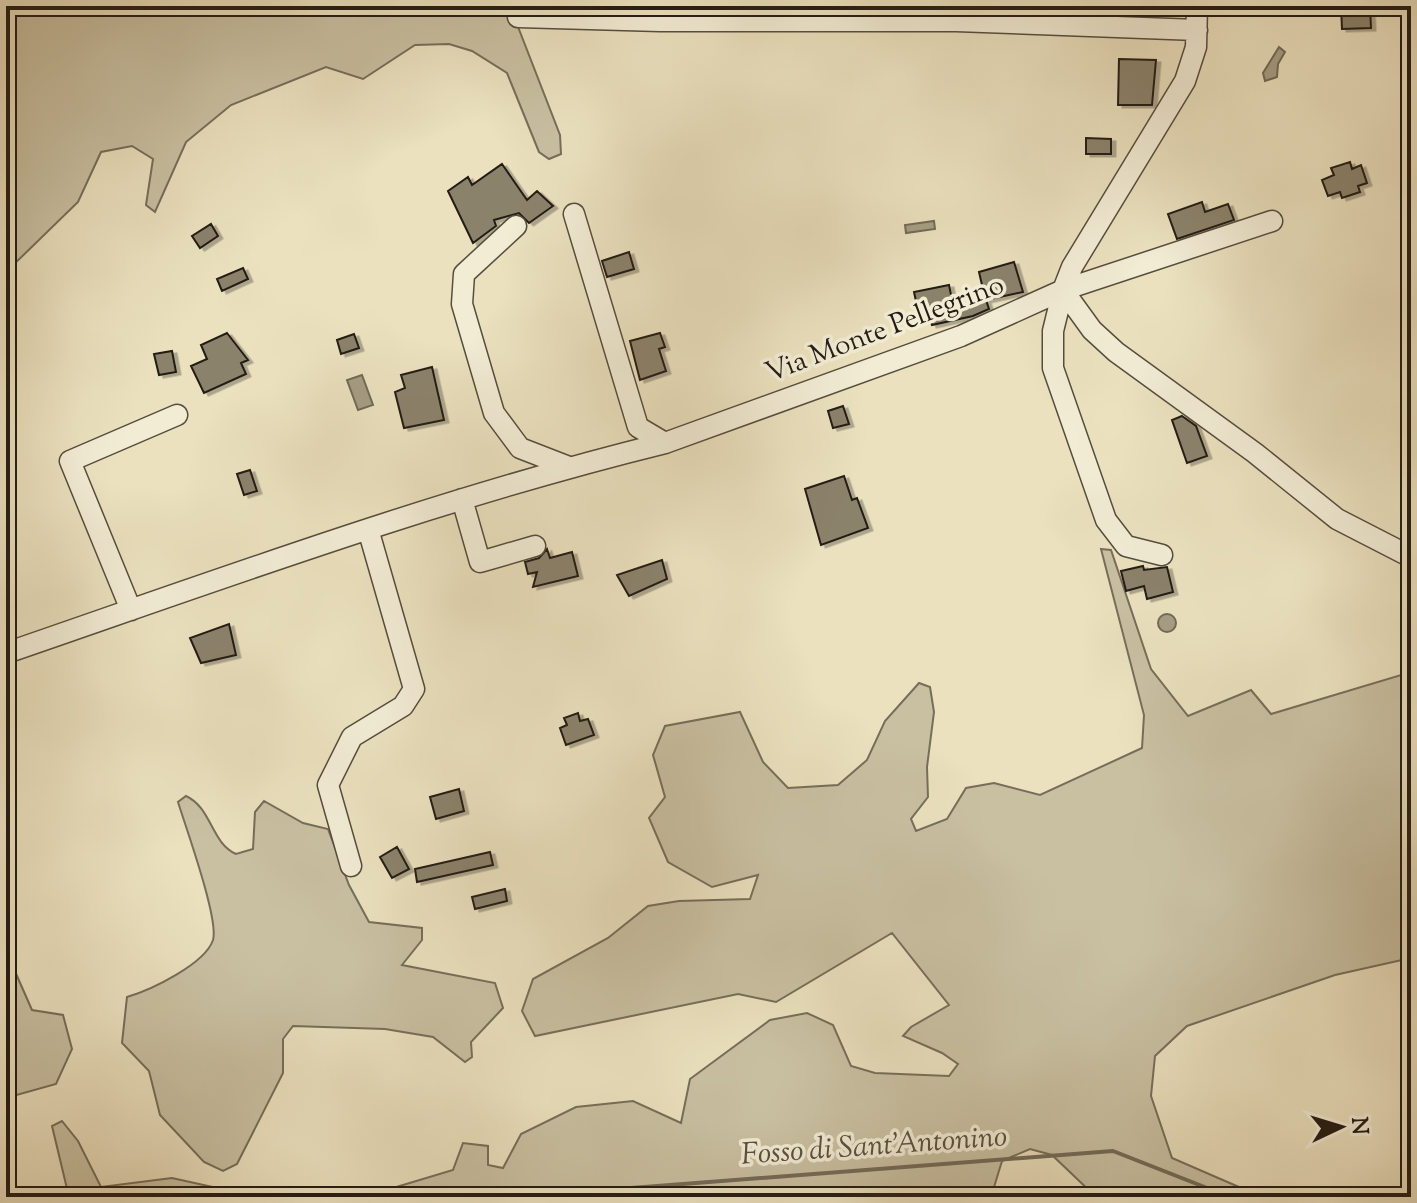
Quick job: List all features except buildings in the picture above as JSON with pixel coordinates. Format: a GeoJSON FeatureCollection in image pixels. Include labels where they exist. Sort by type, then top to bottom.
{"type":"FeatureCollection","features":[{"type":"Feature","properties":{"kind":"street"},"geometry":{"type":"LineString","coordinates":[[1162,555],[1137,550],[1121,542],[1106,520],[1053,368],[1053,331],[1072,267],[1185,81],[1195,52],[1197,6]]}},
{"type":"Feature","properties":{"kind":"street"},"geometry":{"type":"LineString","coordinates":[[518,17],[660,21],[956,21],[1197,30]]}},
{"type":"Feature","properties":{"kind":"street"},"geometry":{"type":"LineString","coordinates":[[574,214],[638,427],[665,443]]}},
{"type":"Feature","properties":{"kind":"street","name":"Via Monte Pellegrino"},"geometry":{"type":"LineString","coordinates":[[6,653],[462,499],[665,443],[961,336],[1063,290],[1272,221]]}},
{"type":"Feature","properties":{"kind":"street"},"geometry":{"type":"LineString","coordinates":[[516,226],[464,274],[462,304],[494,413],[520,448],[569,467]]}},
{"type":"Feature","properties":{"kind":"street"},"geometry":{"type":"LineString","coordinates":[[1063,290],[1092,330],[1116,352],[1255,453],[1337,519],[1411,557]]}},
{"type":"Feature","properties":{"kind":"street"},"geometry":{"type":"LineString","coordinates":[[131,610],[70,461],[177,415]]}},
{"type":"Feature","properties":{"kind":"street"},"geometry":{"type":"LineString","coordinates":[[462,499],[480,562],[535,546]]}},
{"type":"Feature","properties":{"kind":"street"},"geometry":{"type":"LineString","coordinates":[[351,866],[328,785],[352,737],[403,706],[414,689],[368,529]]}},
{"type":"Feature","properties":{"kind":"shaded area"},"geometry":{"type":"Polygon","coordinates":[[[6,6],[97,6],[102,13],[125,6],[513,6],[515,19],[560,135],[561,154],[549,159],[539,152],[507,73],[472,51],[449,44],[415,45],[363,79],[326,67],[231,105],[186,142],[155,212],[146,205],[153,159],[132,146],[101,152],[78,202],[6,272],[6,6]]]}},
{"type":"Feature","properties":{"kind":"shaded area"},"geometry":{"type":"Polygon","coordinates":[[[1279,47],[1285,52],[1278,64],[1277,77],[1265,81],[1263,73],[1279,47]]]}},
{"type":"Feature","properties":{"kind":"shaded area"},"geometry":{"type":"Polygon","coordinates":[[[934,221],[935,229],[906,233],[905,225],[934,221]]]}},
{"type":"Feature","properties":{"kind":"shaded area"},"geometry":{"type":"Polygon","coordinates":[[[362,375],[373,405],[358,410],[347,380],[362,375]]]}},
{"type":"Feature","properties":{"kind":"shaded area"},"geometry":{"type":"Polygon","coordinates":[[[1101,549],[1111,550],[1151,669],[1188,716],[1251,690],[1271,714],[1411,672],[1411,958],[1335,975],[1187,1026],[1155,1056],[1151,1096],[1172,1158],[1262,1197],[1096,1197],[1052,1155],[1030,1149],[1002,1161],[991,1197],[927,1197],[924,1192],[899,1197],[363,1197],[453,1170],[463,1143],[488,1146],[488,1165],[503,1168],[521,1134],[576,1107],[633,1101],[681,1123],[690,1079],[770,1020],[807,1013],[833,1025],[851,1066],[875,1073],[949,1076],[958,1064],[942,1053],[903,1036],[911,1027],[949,1005],[892,933],[776,1002],[738,994],[535,1036],[522,1011],[533,979],[608,938],[648,906],[679,901],[750,899],[758,875],[712,887],[668,862],[649,818],[665,797],[653,755],[665,726],[740,712],[763,762],[788,788],[838,785],[867,760],[885,721],[919,683],[930,687],[934,712],[927,767],[928,797],[911,819],[916,831],[947,819],[966,788],[994,783],[1040,795],[1142,748],[1144,715],[1101,549]]]}},
{"type":"Feature","properties":{"kind":"shaded area"},"geometry":{"type":"Polygon","coordinates":[[[1167,614],[1176,623],[1167,632],[1158,623],[1167,614]]]}},
{"type":"Feature","properties":{"kind":"shaded area"},"geometry":{"type":"Polygon","coordinates":[[[186,796],[195,801],[221,842],[236,854],[253,849],[255,812],[264,801],[303,823],[328,829],[349,885],[369,922],[422,928],[422,940],[402,965],[495,983],[503,1008],[471,1042],[472,1057],[465,1062],[433,1037],[385,1029],[293,1026],[283,1039],[283,1073],[237,1164],[223,1171],[204,1162],[160,1115],[149,1071],[122,1043],[127,997],[189,967],[213,940],[214,929],[207,894],[178,802],[186,796]]]}},
{"type":"Feature","properties":{"kind":"shaded area"},"geometry":{"type":"Polygon","coordinates":[[[6,951],[32,1010],[63,1015],[72,1049],[56,1084],[6,1098],[6,951]]]}},
{"type":"Feature","properties":{"kind":"shaded area"},"geometry":{"type":"Polygon","coordinates":[[[62,1121],[78,1141],[101,1187],[172,1178],[235,1192],[240,1197],[69,1197],[52,1126],[62,1121]]]}},
{"type":"Feature","properties":{"kind":"waterway","name":"Fosso di Sant'Antonino"},"geometry":{"type":"LineString","coordinates":[[514,1197],[1113,1151],[1230,1197]]}}]}
